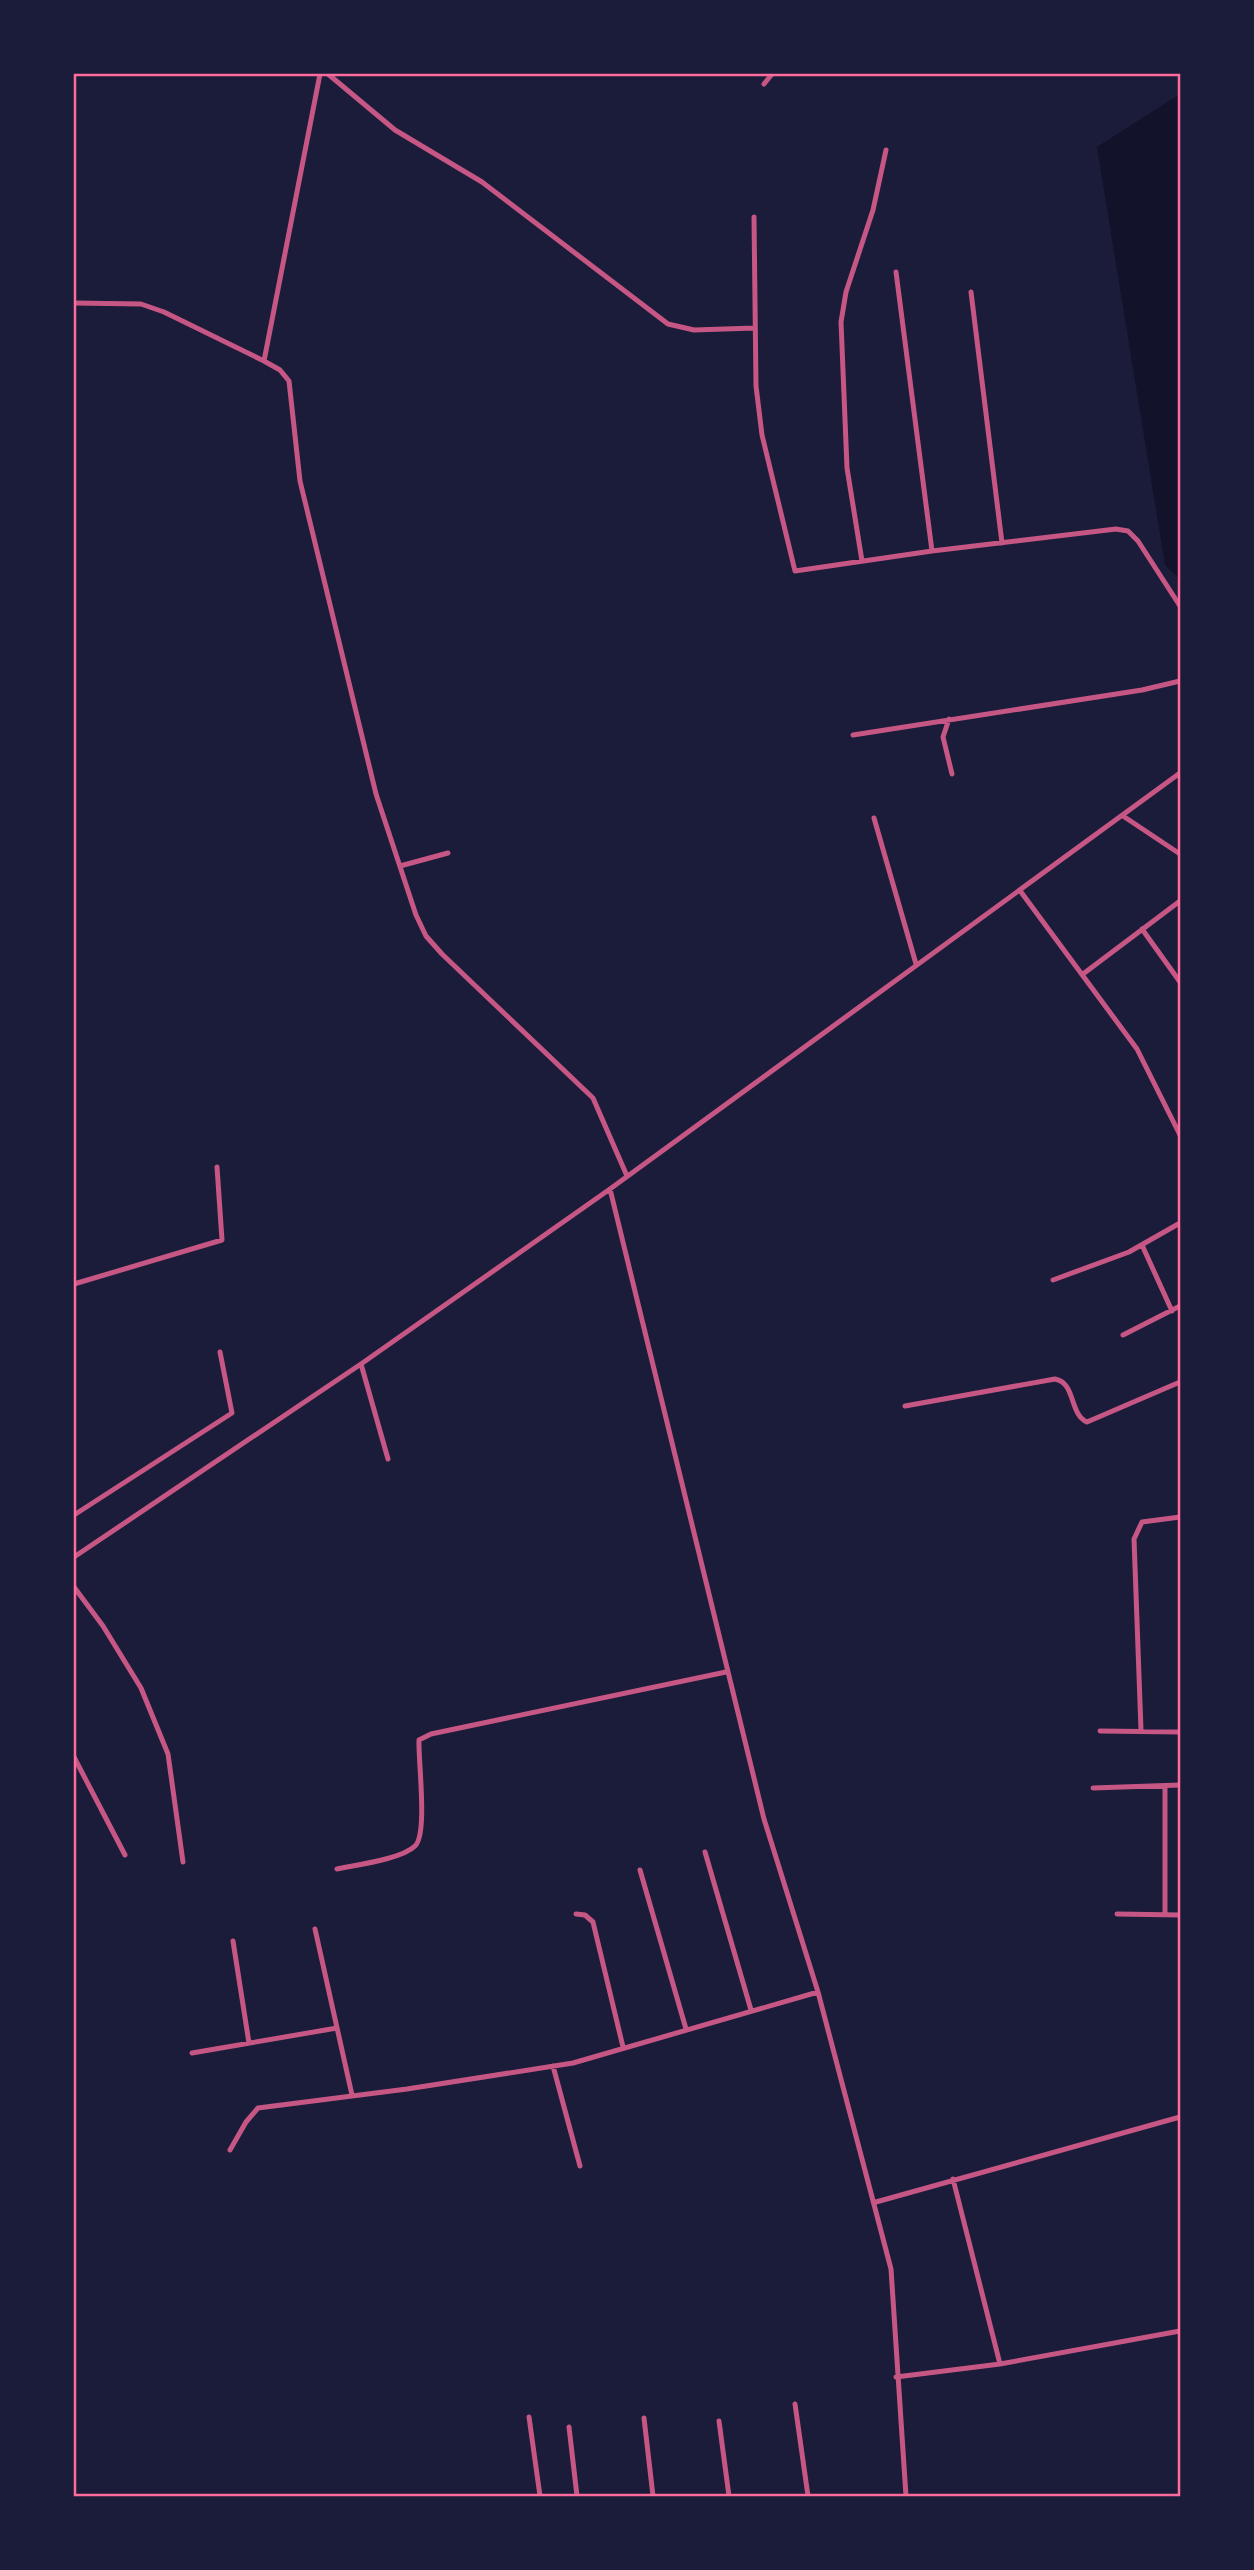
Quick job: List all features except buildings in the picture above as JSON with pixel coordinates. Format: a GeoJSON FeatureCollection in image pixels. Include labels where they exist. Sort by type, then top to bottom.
{"type":"FeatureCollection","features":[{"type":"Feature","properties":{"kind":"street"},"geometry":{"type":"LineString","coordinates":[[264,361],[320,74]]}},
{"type":"Feature","properties":{"kind":"street"},"geometry":{"type":"LineString","coordinates":[[328,74],[395,130],[482,182],[668,324],[694,330],[755,328]]}},
{"type":"Feature","properties":{"kind":"street"},"geometry":{"type":"LineString","coordinates":[[764,84],[772,74]]}},
{"type":"Feature","properties":{"kind":"street"},"geometry":{"type":"LineString","coordinates":[[862,561],[847,468],[841,322],[846,292],[873,210],[886,150]]}},
{"type":"Feature","properties":{"kind":"street"},"geometry":{"type":"LineString","coordinates":[[754,218],[755,328],[762,435],[795,571],[1096,530],[1128,531],[1138,541],[1181,606]]}},
{"type":"Feature","properties":{"kind":"street"},"geometry":{"type":"LineString","coordinates":[[896,272],[932,551]]}},
{"type":"Feature","properties":{"kind":"street"},"geometry":{"type":"LineString","coordinates":[[971,292],[1002,542]]}},
{"type":"Feature","properties":{"kind":"street"},"geometry":{"type":"LineString","coordinates":[[74,303],[141,304],[164,312],[264,361],[285,375],[292,388],[300,481],[376,794],[426,936],[593,1098],[627,1176]]}},
{"type":"Feature","properties":{"kind":"street"},"geometry":{"type":"LineString","coordinates":[[853,735],[1142,690],[1181,681]]}},
{"type":"Feature","properties":{"kind":"street"},"geometry":{"type":"LineString","coordinates":[[949,719],[943,737],[952,774]]}},
{"type":"Feature","properties":{"kind":"street"},"geometry":{"type":"LineString","coordinates":[[74,1557],[361,1364],[610,1189],[1181,773]]}},
{"type":"Feature","properties":{"kind":"street"},"geometry":{"type":"LineString","coordinates":[[1123,816],[1181,854]]}},
{"type":"Feature","properties":{"kind":"street"},"geometry":{"type":"LineString","coordinates":[[874,818],[916,964]]}},
{"type":"Feature","properties":{"kind":"street"},"geometry":{"type":"LineString","coordinates":[[400,866],[448,853]]}},
{"type":"Feature","properties":{"kind":"street"},"geometry":{"type":"LineString","coordinates":[[1021,892],[1137,1049],[1181,1136]]}},
{"type":"Feature","properties":{"kind":"street"},"geometry":{"type":"LineString","coordinates":[[1083,974],[1181,901]]}},
{"type":"Feature","properties":{"kind":"street"},"geometry":{"type":"LineString","coordinates":[[1142,929],[1181,982]]}},
{"type":"Feature","properties":{"kind":"street"},"geometry":{"type":"LineString","coordinates":[[74,1284],[222,1240],[217,1167]]}},
{"type":"Feature","properties":{"kind":"street"},"geometry":{"type":"LineString","coordinates":[[610,1189],[764,1819],[818,1992],[876,2202],[891,2269],[896,2377],[906,2497]]}},
{"type":"Feature","properties":{"kind":"street"},"geometry":{"type":"LineString","coordinates":[[1053,1280],[1142,1245],[1181,1223]]}},
{"type":"Feature","properties":{"kind":"street"},"geometry":{"type":"LineString","coordinates":[[1142,1245],[1172,1311]]}},
{"type":"Feature","properties":{"kind":"street"},"geometry":{"type":"LineString","coordinates":[[1123,1335],[1181,1306]]}},
{"type":"Feature","properties":{"kind":"street"},"geometry":{"type":"LineString","coordinates":[[74,1515],[232,1413],[219,1352]]}},
{"type":"Feature","properties":{"kind":"street"},"geometry":{"type":"LineString","coordinates":[[361,1364],[388,1459]]}},
{"type":"Feature","properties":{"kind":"street"},"geometry":{"type":"LineString","coordinates":[[905,1406],[1055,1379],[1066,1385],[1079,1416],[1087,1422],[1181,1382]]}},
{"type":"Feature","properties":{"kind":"street"},"geometry":{"type":"LineString","coordinates":[[1141,1730],[1134,1539],[1142,1522],[1181,1517]]}},
{"type":"Feature","properties":{"kind":"street"},"geometry":{"type":"LineString","coordinates":[[74,1587],[103,1626],[141,1688],[168,1754],[183,1862]]}},
{"type":"Feature","properties":{"kind":"street"},"geometry":{"type":"LineString","coordinates":[[337,1869],[397,1854],[415,1846],[423,1831],[419,1740],[431,1734],[726,1672]]}},
{"type":"Feature","properties":{"kind":"street"},"geometry":{"type":"LineString","coordinates":[[1100,1731],[1181,1731]]}},
{"type":"Feature","properties":{"kind":"street"},"geometry":{"type":"LineString","coordinates":[[74,1757],[125,1855]]}},
{"type":"Feature","properties":{"kind":"street"},"geometry":{"type":"LineString","coordinates":[[1093,1788],[1181,1785]]}},
{"type":"Feature","properties":{"kind":"street"},"geometry":{"type":"LineString","coordinates":[[1165,1914],[1166,1786]]}},
{"type":"Feature","properties":{"kind":"street"},"geometry":{"type":"LineString","coordinates":[[705,1852],[751,2010]]}},
{"type":"Feature","properties":{"kind":"street"},"geometry":{"type":"LineString","coordinates":[[640,1870],[686,2029]]}},
{"type":"Feature","properties":{"kind":"street"},"geometry":{"type":"LineString","coordinates":[[576,1914],[585,1915],[593,1922],[623,2048]]}},
{"type":"Feature","properties":{"kind":"street"},"geometry":{"type":"LineString","coordinates":[[1117,1914],[1181,1915]]}},
{"type":"Feature","properties":{"kind":"street"},"geometry":{"type":"LineString","coordinates":[[315,1929],[352,2095]]}},
{"type":"Feature","properties":{"kind":"street"},"geometry":{"type":"LineString","coordinates":[[233,1941],[249,2043]]}},
{"type":"Feature","properties":{"kind":"street"},"geometry":{"type":"LineString","coordinates":[[230,2150],[246,2122],[258,2108],[552,2066],[818,1992]]}},
{"type":"Feature","properties":{"kind":"street"},"geometry":{"type":"LineString","coordinates":[[192,2053],[337,2028]]}},
{"type":"Feature","properties":{"kind":"street"},"geometry":{"type":"LineString","coordinates":[[552,2066],[580,2166]]}},
{"type":"Feature","properties":{"kind":"street"},"geometry":{"type":"LineString","coordinates":[[876,2202],[1181,2117]]}},
{"type":"Feature","properties":{"kind":"street"},"geometry":{"type":"LineString","coordinates":[[953,2179],[1000,2364]]}},
{"type":"Feature","properties":{"kind":"street"},"geometry":{"type":"LineString","coordinates":[[896,2377],[1000,2364],[1181,2331]]}},
{"type":"Feature","properties":{"kind":"street"},"geometry":{"type":"LineString","coordinates":[[795,2404],[808,2497]]}},
{"type":"Feature","properties":{"kind":"street"},"geometry":{"type":"LineString","coordinates":[[529,2417],[540,2497]]}},
{"type":"Feature","properties":{"kind":"street"},"geometry":{"type":"LineString","coordinates":[[644,2418],[653,2497]]}},
{"type":"Feature","properties":{"kind":"street"},"geometry":{"type":"LineString","coordinates":[[719,2421],[729,2497]]}},
{"type":"Feature","properties":{"kind":"street"},"geometry":{"type":"LineString","coordinates":[[569,2427],[577,2497]]}},
{"type":"Feature","properties":{"kind":"shaded area"},"geometry":{"type":"Polygon","coordinates":[[[1180,94],[1180,580],[1165,565],[1097,147],[1180,94]]]}}]}
